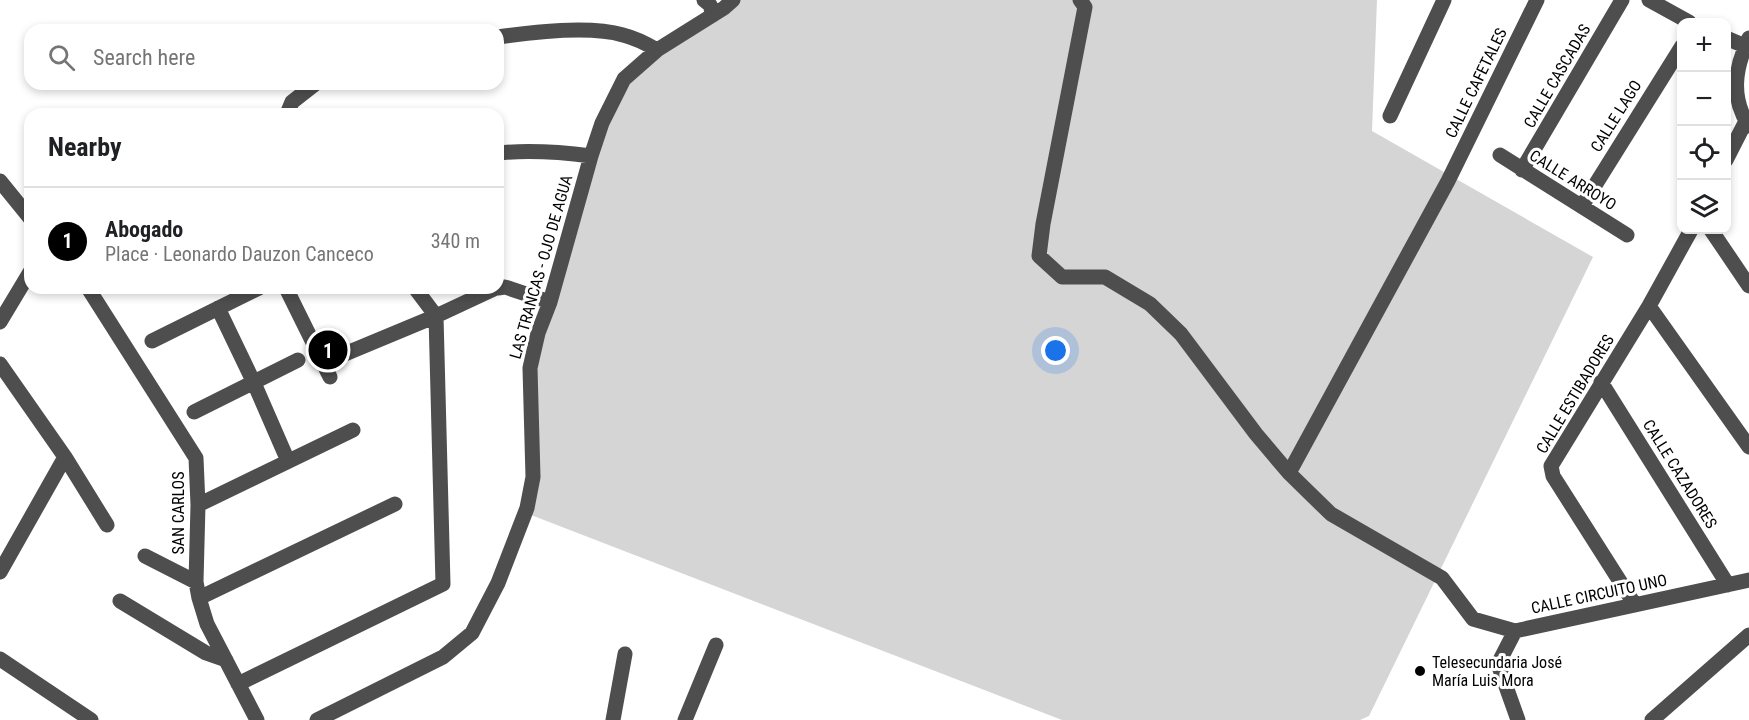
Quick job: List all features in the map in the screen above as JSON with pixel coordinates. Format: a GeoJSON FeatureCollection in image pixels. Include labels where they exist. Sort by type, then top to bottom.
{"type":"FeatureCollection","features":[{"type":"Feature","properties":{"kind":"street"},"geometry":{"type":"LineString","coordinates":[[704,0],[710,5],[713,15]]}},
{"type":"Feature","properties":{"kind":"street","name":"LAS TRANCAS - OJO DE AGUA"},"geometry":{"type":"LineString","coordinates":[[317,720],[443,657],[472,633],[498,583],[527,508],[534,477],[530,368],[538,333],[550,302],[602,123],[624,78],[657,50],[733,0]]}},
{"type":"Feature","properties":{"kind":"street"},"geometry":{"type":"LineString","coordinates":[[1080,0],[1085,7],[1043,224],[1039,256],[1062,278],[1105,277],[1150,304],[1181,334],[1256,434],[1289,473],[1331,514],[1442,578],[1473,619],[1515,631]]}},
{"type":"Feature","properties":{"kind":"street"},"geometry":{"type":"LineString","coordinates":[[1390,116],[1444,0]]}},
{"type":"Feature","properties":{"kind":"street","name":"CALLE CAFETALES"},"geometry":{"type":"LineString","coordinates":[[1289,473],[1448,181],[1537,0]]}},
{"type":"Feature","properties":{"kind":"street","name":"CALLE CASCADAS"},"geometry":{"type":"LineString","coordinates":[[1522,170],[1622,0]]}},
{"type":"Feature","properties":{"kind":"street"},"geometry":{"type":"LineString","coordinates":[[1649,0],[1682,18]]}},
{"type":"Feature","properties":{"kind":"street"},"geometry":{"type":"LineString","coordinates":[[504,36],[536,31],[590,31],[622,35],[657,50]]}},
{"type":"Feature","properties":{"kind":"street"},"geometry":{"type":"LineString","coordinates":[[1731,39],[1747,42],[1737,75],[1736,97],[1748,124],[1731,152]]}},
{"type":"Feature","properties":{"kind":"street","name":"CALLE LAGO"},"geometry":{"type":"LineString","coordinates":[[1582,206],[1677,54]]}},
{"type":"Feature","properties":{"kind":"street"},"geometry":{"type":"LineString","coordinates":[[290,108],[292,102],[307,90]]}},
{"type":"Feature","properties":{"kind":"street"},"geometry":{"type":"LineString","coordinates":[[504,152],[549,152],[591,156]]}},
{"type":"Feature","properties":{"kind":"street","name":"CALLE ARROYO"},"geometry":{"type":"LineString","coordinates":[[1500,155],[1627,235]]}},
{"type":"Feature","properties":{"kind":"street"},"geometry":{"type":"LineString","coordinates":[[0,181],[24,210]]}},
{"type":"Feature","properties":{"kind":"street","name":"CALLE ESTIBADORES"},"geometry":{"type":"LineString","coordinates":[[1635,605],[1553,476],[1551,466],[1649,306],[1689,234]]}},
{"type":"Feature","properties":{"kind":"street"},"geometry":{"type":"LineString","coordinates":[[1713,234],[1749,286]]}},
{"type":"Feature","properties":{"kind":"street"},"geometry":{"type":"LineString","coordinates":[[0,322],[24,282]]}},
{"type":"Feature","properties":{"kind":"street"},"geometry":{"type":"LineString","coordinates":[[504,287],[550,302]]}},
{"type":"Feature","properties":{"kind":"street","name":"SAN CARLOS"},"geometry":{"type":"LineString","coordinates":[[92,294],[196,458],[198,504],[196,582],[207,624],[257,720]]}},
{"type":"Feature","properties":{"kind":"street"},"geometry":{"type":"LineString","coordinates":[[152,341],[247,294]]}},
{"type":"Feature","properties":{"kind":"street"},"geometry":{"type":"LineString","coordinates":[[289,294],[330,377]]}},
{"type":"Feature","properties":{"kind":"street"},"geometry":{"type":"LineString","coordinates":[[238,684],[443,584],[436,316],[420,294]]}},
{"type":"Feature","properties":{"kind":"street"},"geometry":{"type":"LineString","coordinates":[[323,363],[484,294]]}},
{"type":"Feature","properties":{"kind":"street"},"geometry":{"type":"LineString","coordinates":[[1649,306],[1749,447]]}},
{"type":"Feature","properties":{"kind":"street"},"geometry":{"type":"LineString","coordinates":[[218,308],[288,461]]}},
{"type":"Feature","properties":{"kind":"street"},"geometry":{"type":"LineString","coordinates":[[194,412],[298,360]]}},
{"type":"Feature","properties":{"kind":"street"},"geometry":{"type":"LineString","coordinates":[[0,363],[65,457],[107,525]]}},
{"type":"Feature","properties":{"kind":"street","name":"CALLE CAZADORES"},"geometry":{"type":"LineString","coordinates":[[1601,382],[1728,585]]}},
{"type":"Feature","properties":{"kind":"street"},"geometry":{"type":"LineString","coordinates":[[198,504],[353,429]]}},
{"type":"Feature","properties":{"kind":"street"},"geometry":{"type":"LineString","coordinates":[[0,572],[65,457]]}},
{"type":"Feature","properties":{"kind":"street"},"geometry":{"type":"LineString","coordinates":[[200,598],[395,504]]}},
{"type":"Feature","properties":{"kind":"street"},"geometry":{"type":"LineString","coordinates":[[145,556],[196,582]]}},
{"type":"Feature","properties":{"kind":"street","name":"CALLE CIRCUITO UNO"},"geometry":{"type":"LineString","coordinates":[[1518,720],[1498,664],[1515,631],[1749,580]]}},
{"type":"Feature","properties":{"kind":"street"},"geometry":{"type":"LineString","coordinates":[[120,601],[206,653],[226,660]]}},
{"type":"Feature","properties":{"kind":"street"},"geometry":{"type":"LineString","coordinates":[[1652,720],[1749,635]]}},
{"type":"Feature","properties":{"kind":"street"},"geometry":{"type":"LineString","coordinates":[[685,720],[716,645]]}},
{"type":"Feature","properties":{"kind":"street"},"geometry":{"type":"LineString","coordinates":[[613,720],[625,654]]}},
{"type":"Feature","properties":{"kind":"street"},"geometry":{"type":"LineString","coordinates":[[0,659],[91,720]]}},
{"type":"Feature","properties":{"kind":"shaded area"},"geometry":{"type":"Polygon","coordinates":[[[727,0],[1377,0],[1372,131],[1593,257],[1369,716],[1360,720],[1062,720],[531,515],[528,352],[621,86],[727,0]]]}},
{"type":"Feature","properties":{"kind":"place","name":"Abogado"},"geometry":{"type":"Point","coordinates":[328,350]}},
{"type":"Feature","properties":{"kind":"place","name":"Telesecundaria José María Luis Mora"},"geometry":{"type":"Point","coordinates":[1420,671]}}]}
